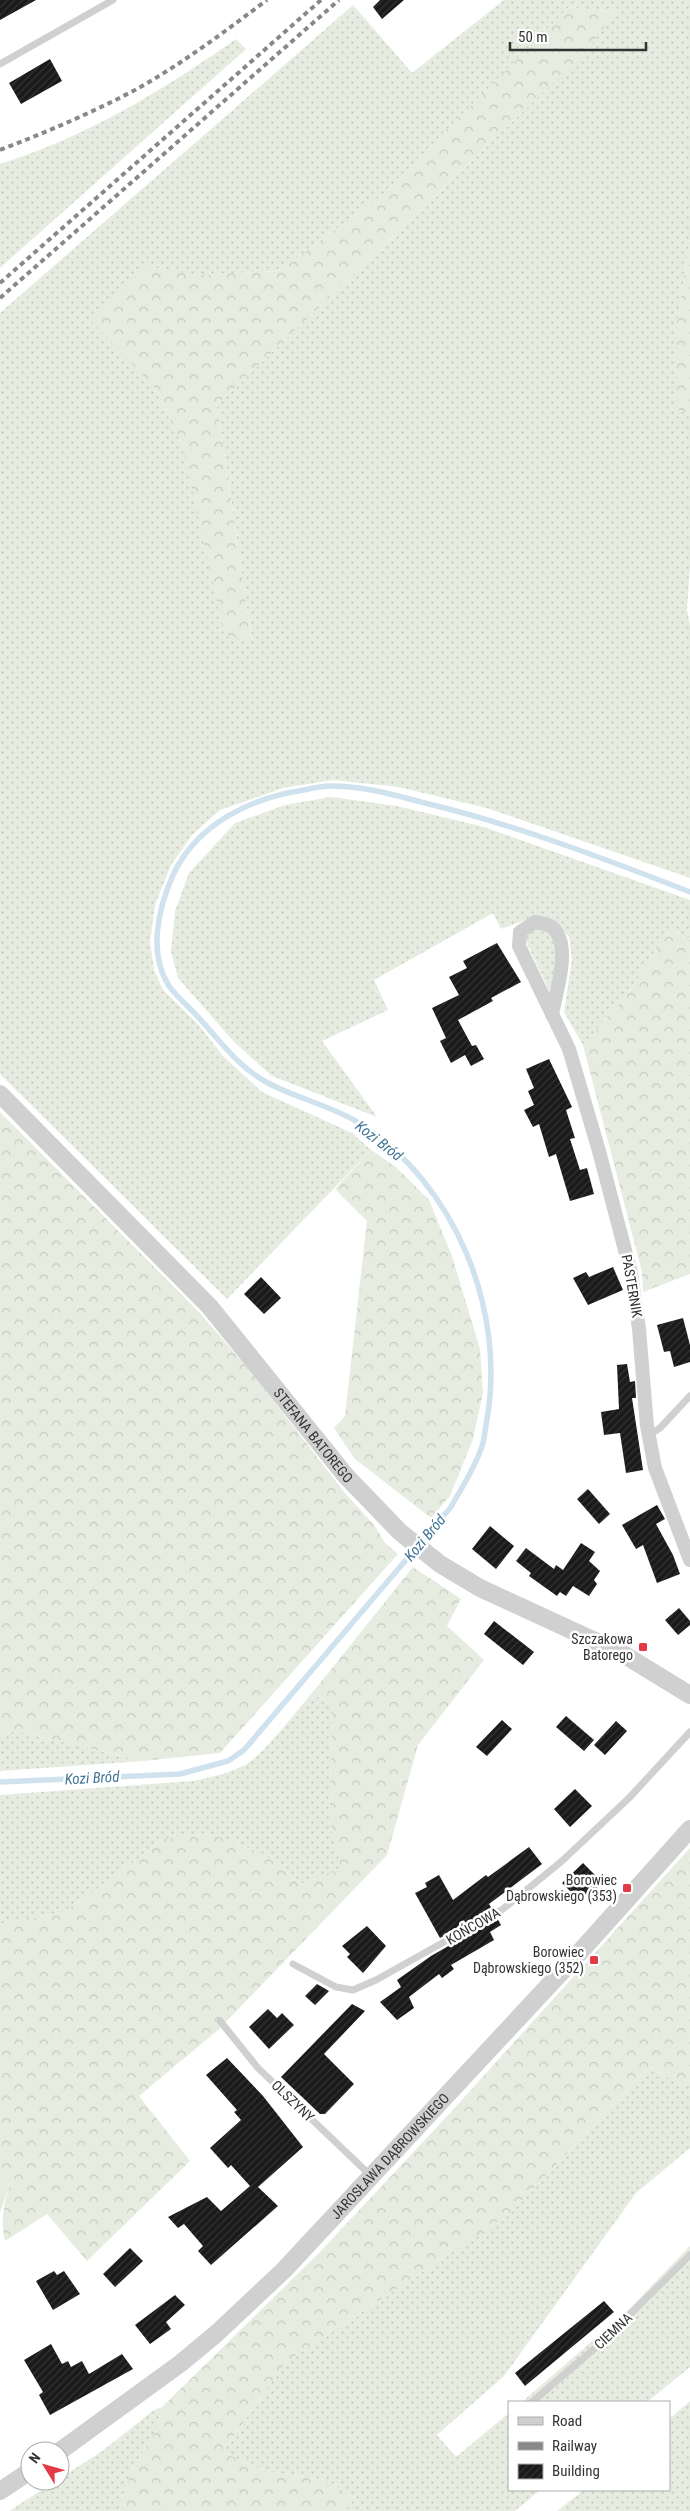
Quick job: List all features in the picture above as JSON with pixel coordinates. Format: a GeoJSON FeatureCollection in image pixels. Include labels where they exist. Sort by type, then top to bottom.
{"type":"FeatureCollection","features":[{"type":"Feature","properties":{"kind":"street","name":"PASTERNIK"},"geometry":{"type":"LineString","coordinates":[[552,1015],[563,956],[562,940],[552,927],[535,922],[520,932],[519,946],[552,1015],[569,1050],[599,1151],[631,1273],[639,1329],[649,1435],[655,1468],[690,1560]]}},
{"type":"Feature","properties":{"kind":"street","name":"STEFANA BATOREGO"},"geometry":{"type":"LineString","coordinates":[[0,1094],[210,1307],[241,1342],[346,1476],[400,1532],[440,1564],[480,1588],[623,1654],[690,1695]]}},
{"type":"Feature","properties":{"kind":"street","name":"JAROSŁAWA DĄBROWSKIEGO"},"geometry":{"type":"LineString","coordinates":[[70,2444],[128,2402],[217,2333],[284,2270],[579,1953],[690,1829]]}},
{"type":"Feature","properties":{"kind":"street"},"geometry":{"type":"LineString","coordinates":[[0,2491],[20,2478]]}},
{"type":"Feature","properties":{"kind":"lane"},"geometry":{"type":"LineString","coordinates":[[0,64],[113,0]]}},
{"type":"Feature","properties":{"kind":"lane"},"geometry":{"type":"LineString","coordinates":[[649,1435],[660,1428],[690,1396]]}},
{"type":"Feature","properties":{"kind":"lane","name":"KOŃCOWA"},"geometry":{"type":"LineString","coordinates":[[293,1964],[336,1987],[353,1990],[376,1980],[503,1909],[562,1860],[628,1798],[690,1732]]}},
{"type":"Feature","properties":{"kind":"lane","name":"OLSZYNY"},"geometry":{"type":"LineString","coordinates":[[220,2021],[258,2068],[371,2176]]}},
{"type":"Feature","properties":{"kind":"lane","name":"CIEMNA"},"geometry":{"type":"LineString","coordinates":[[533,2401],[601,2343],[690,2255]]}},
{"type":"Feature","properties":{"kind":"green space"},"geometry":{"type":"Polygon","coordinates":[[[504,0],[690,0],[690,239],[677,323],[677,409],[690,414],[690,565],[687,609],[690,625],[690,878],[490,809],[399,787],[333,780],[283,788],[220,810],[192,835],[171,865],[155,905],[150,942],[154,970],[163,990],[198,1024],[223,1056],[262,1092],[352,1133],[371,1150],[227,1299],[0,1074],[0,313],[353,5],[412,73],[504,0]],[[569,7],[381,196],[279,271],[197,275],[146,267],[154,387],[182,444],[252,641],[217,405],[589,48],[614,12],[569,7]]]}},
{"type":"Feature","properties":{"kind":"green space"},"geometry":{"type":"Polygon","coordinates":[[[569,7],[615,12],[589,48],[217,405],[252,642],[224,634],[182,444],[154,387],[90,320],[146,266],[197,275],[279,271],[381,196],[569,7]]]}},
{"type":"Feature","properties":{"kind":"green space"},"geometry":{"type":"Polygon","coordinates":[[[236,39],[246,49],[0,268],[0,164],[63,140],[122,111],[180,77],[236,39]]]}},
{"type":"Feature","properties":{"kind":"green space"},"geometry":{"type":"Polygon","coordinates":[[[690,239],[690,414],[677,409],[677,323],[690,239]]]}},
{"type":"Feature","properties":{"kind":"green space"},"geometry":{"type":"Polygon","coordinates":[[[331,797],[397,806],[484,827],[690,900],[690,939],[671,929],[626,996],[583,1045],[564,1012],[572,959],[569,937],[555,921],[536,916],[501,929],[493,913],[374,980],[388,1010],[322,1041],[377,1117],[272,1076],[234,1042],[178,978],[171,952],[175,911],[189,873],[235,823],[285,805],[331,797]]]}},
{"type":"Feature","properties":{"kind":"green space"},"geometry":{"type":"Polygon","coordinates":[[[540,928],[550,932],[558,955],[550,992],[527,944],[526,937],[533,930],[540,928]]]}},
{"type":"Feature","properties":{"kind":"green space"},"geometry":{"type":"Polygon","coordinates":[[[671,929],[690,939],[690,1274],[643,1292],[642,1272],[583,1045],[626,996],[671,929]]]}},
{"type":"Feature","properties":{"kind":"green space"},"geometry":{"type":"Polygon","coordinates":[[[0,1112],[200,1313],[253,1374],[344,1492],[375,1526],[385,1543],[398,1554],[220,1753],[143,1761],[16,1731],[0,1735],[0,1112]]]}},
{"type":"Feature","properties":{"kind":"green space"},"geometry":{"type":"Polygon","coordinates":[[[371,1150],[396,1167],[429,1200],[452,1256],[480,1349],[483,1393],[473,1439],[450,1496],[431,1518],[355,1459],[334,1428],[345,1416],[367,1221],[335,1189],[371,1150]]]}},
{"type":"Feature","properties":{"kind":"green space"},"geometry":{"type":"Polygon","coordinates":[[[413,1567],[461,1599],[447,1626],[484,1660],[418,1745],[387,1855],[218,2030],[139,2096],[190,2161],[87,2261],[47,2214],[5,2241],[3,2212],[10,2184],[0,2165],[0,1924],[61,1913],[110,1881],[163,1839],[210,1834],[262,1853],[301,1884],[341,1868],[329,1819],[333,1706],[320,1697],[308,1698],[413,1567]]]}},
{"type":"Feature","properties":{"kind":"green space"},"geometry":{"type":"Polygon","coordinates":[[[320,1697],[333,1706],[329,1819],[342,1868],[301,1884],[262,1853],[210,1834],[163,1839],[110,1881],[61,1913],[0,1924],[0,1795],[193,1781],[213,1777],[239,1768],[252,1760],[278,1734],[308,1698],[320,1697]]]}},
{"type":"Feature","properties":{"kind":"green space"},"geometry":{"type":"Polygon","coordinates":[[[16,1731],[143,1761],[0,1771],[0,1735],[16,1731]]]}},
{"type":"Feature","properties":{"kind":"green space"},"geometry":{"type":"Polygon","coordinates":[[[690,1848],[690,2080],[679,2085],[650,2066],[508,2215],[286,2362],[222,2452],[265,2471],[325,2480],[355,2498],[344,2511],[119,2511],[131,2472],[157,2429],[162,2407],[319,2253],[451,2112],[690,1848]]]}},
{"type":"Feature","properties":{"kind":"green space"},"geometry":{"type":"Polygon","coordinates":[[[650,2066],[679,2085],[690,2080],[690,2148],[636,2193],[504,2376],[437,2435],[456,2457],[508,2414],[508,2491],[539,2491],[515,2511],[344,2511],[355,2498],[325,2480],[265,2471],[222,2452],[286,2362],[508,2215],[650,2066]]]}},
{"type":"Feature","properties":{"kind":"green space"},"geometry":{"type":"Polygon","coordinates":[[[0,2165],[10,2184],[0,2213],[0,2165]]]}},
{"type":"Feature","properties":{"kind":"green space"},"geometry":{"type":"Polygon","coordinates":[[[690,2246],[690,2367],[648,2401],[523,2401],[629,2309],[690,2246]]]}},
{"type":"Feature","properties":{"kind":"green space"},"geometry":{"type":"Polygon","coordinates":[[[690,2401],[690,2511],[557,2511],[583,2491],[670,2491],[670,2418],[690,2401]]]}},
{"type":"Feature","properties":{"kind":"green space"},"geometry":{"type":"Polygon","coordinates":[[[162,2407],[157,2429],[131,2472],[119,2511],[9,2511],[40,2491],[70,2491],[70,2472],[101,2452],[154,2410],[162,2407]]]}},
{"type":"Feature","properties":{"kind":"building"},"geometry":{"type":"Polygon","coordinates":[[[0,0],[36,0],[0,20],[0,0]]]}},
{"type":"Feature","properties":{"kind":"building"},"geometry":{"type":"Polygon","coordinates":[[[380,0],[404,0],[382,19],[373,7],[380,0]]]}},
{"type":"Feature","properties":{"kind":"building"},"geometry":{"type":"Polygon","coordinates":[[[50,59],[62,81],[21,104],[9,83],[50,59]]]}},
{"type":"Feature","properties":{"kind":"building"},"geometry":{"type":"Polygon","coordinates":[[[497,943],[521,982],[491,998],[493,1001],[458,1020],[472,1046],[476,1045],[484,1059],[471,1066],[465,1055],[451,1063],[440,1041],[446,1038],[432,1008],[459,995],[449,977],[467,968],[463,961],[497,943]]]}},
{"type":"Feature","properties":{"kind":"building"},"geometry":{"type":"Polygon","coordinates":[[[549,1059],[572,1107],[566,1110],[575,1138],[570,1139],[580,1170],[587,1168],[594,1194],[570,1201],[556,1154],[549,1157],[539,1124],[533,1127],[524,1110],[534,1105],[528,1091],[534,1088],[526,1069],[549,1059]]]}},
{"type":"Feature","properties":{"kind":"building"},"geometry":{"type":"Polygon","coordinates":[[[613,1267],[623,1290],[588,1305],[573,1278],[586,1272],[589,1277],[613,1267]]]}},
{"type":"Feature","properties":{"kind":"building"},"geometry":{"type":"Polygon","coordinates":[[[261,1277],[281,1298],[264,1314],[244,1294],[261,1277]]]}},
{"type":"Feature","properties":{"kind":"building"},"geometry":{"type":"Polygon","coordinates":[[[683,1318],[690,1345],[690,1362],[674,1367],[670,1351],[664,1352],[657,1325],[683,1318]]]}},
{"type":"Feature","properties":{"kind":"building"},"geometry":{"type":"Polygon","coordinates":[[[627,1364],[630,1382],[635,1381],[636,1398],[632,1398],[643,1470],[626,1473],[620,1433],[604,1435],[601,1412],[619,1409],[617,1365],[627,1364]]]}},
{"type":"Feature","properties":{"kind":"building"},"geometry":{"type":"Polygon","coordinates":[[[588,1489],[610,1514],[599,1524],[577,1499],[588,1489]]]}},
{"type":"Feature","properties":{"kind":"building"},"geometry":{"type":"Polygon","coordinates":[[[657,1505],[665,1519],[656,1524],[673,1555],[680,1574],[657,1583],[643,1545],[636,1549],[622,1525],[657,1505]]]}},
{"type":"Feature","properties":{"kind":"building"},"geometry":{"type":"Polygon","coordinates":[[[490,1526],[514,1546],[496,1569],[472,1549],[490,1526]]]}},
{"type":"Feature","properties":{"kind":"building"},"geometry":{"type":"Polygon","coordinates":[[[581,1543],[595,1552],[589,1561],[600,1571],[594,1580],[597,1584],[589,1596],[573,1586],[566,1596],[560,1592],[557,1596],[529,1576],[531,1573],[516,1561],[526,1548],[554,1569],[556,1565],[563,1570],[581,1543]]]}},
{"type":"Feature","properties":{"kind":"building"},"geometry":{"type":"Polygon","coordinates":[[[679,1608],[690,1621],[690,1625],[678,1635],[665,1620],[679,1608]]]}},
{"type":"Feature","properties":{"kind":"building"},"geometry":{"type":"Polygon","coordinates":[[[494,1621],[534,1652],[523,1665],[484,1634],[494,1621]]]}},
{"type":"Feature","properties":{"kind":"building"},"geometry":{"type":"Polygon","coordinates":[[[566,1716],[594,1740],[584,1751],[556,1727],[566,1716]]]}},
{"type":"Feature","properties":{"kind":"building"},"geometry":{"type":"Polygon","coordinates":[[[502,1720],[512,1729],[487,1756],[476,1747],[502,1720]]]}},
{"type":"Feature","properties":{"kind":"building"},"geometry":{"type":"Polygon","coordinates":[[[616,1721],[627,1731],[605,1755],[594,1745],[616,1721]]]}},
{"type":"Feature","properties":{"kind":"building"},"geometry":{"type":"Polygon","coordinates":[[[575,1789],[592,1806],[570,1827],[554,1809],[575,1789]]]}},
{"type":"Feature","properties":{"kind":"building"},"geometry":{"type":"Polygon","coordinates":[[[529,1847],[542,1864],[489,1904],[492,1909],[440,1938],[415,1893],[427,1887],[425,1883],[439,1875],[453,1900],[486,1875],[488,1877],[529,1847]]]}},
{"type":"Feature","properties":{"kind":"building"},"geometry":{"type":"Polygon","coordinates":[[[583,1863],[602,1882],[582,1903],[562,1883],[583,1863]]]}},
{"type":"Feature","properties":{"kind":"building"},"geometry":{"type":"Polygon","coordinates":[[[497,1918],[501,1925],[490,1932],[494,1940],[451,1965],[454,1969],[442,1978],[439,1974],[409,1997],[414,2008],[397,2020],[380,2002],[401,1987],[397,1980],[431,1956],[497,1918]]]}},
{"type":"Feature","properties":{"kind":"building"},"geometry":{"type":"Polygon","coordinates":[[[367,1926],[386,1946],[363,1973],[347,1957],[350,1954],[342,1946],[367,1926]]]}},
{"type":"Feature","properties":{"kind":"building"},"geometry":{"type":"Polygon","coordinates":[[[317,1984],[329,1991],[315,2005],[305,1996],[317,1984]]]}},
{"type":"Feature","properties":{"kind":"building"},"geometry":{"type":"Polygon","coordinates":[[[352,2004],[365,2011],[324,2054],[354,2084],[325,2114],[320,2114],[281,2077],[352,2004]]]}},
{"type":"Feature","properties":{"kind":"building"},"geometry":{"type":"Polygon","coordinates":[[[268,2009],[277,2018],[282,2013],[294,2025],[269,2049],[249,2027],[268,2009]]]}},
{"type":"Feature","properties":{"kind":"building"},"geometry":{"type":"Polygon","coordinates":[[[227,2058],[263,2096],[303,2147],[258,2187],[278,2206],[211,2265],[198,2251],[203,2246],[184,2224],[178,2228],[168,2217],[207,2197],[221,2211],[250,2186],[231,2165],[228,2168],[210,2148],[241,2120],[234,2112],[237,2110],[206,2075],[227,2058]]]}},
{"type":"Feature","properties":{"kind":"building"},"geometry":{"type":"Polygon","coordinates":[[[130,2248],[143,2261],[115,2287],[103,2274],[130,2248]]]}},
{"type":"Feature","properties":{"kind":"building"},"geometry":{"type":"Polygon","coordinates":[[[54,2271],[57,2275],[64,2271],[80,2294],[53,2310],[36,2281],[54,2271]]]}},
{"type":"Feature","properties":{"kind":"building"},"geometry":{"type":"Polygon","coordinates":[[[175,2295],[185,2305],[166,2322],[171,2329],[150,2344],[135,2325],[175,2295]]]}},
{"type":"Feature","properties":{"kind":"building"},"geometry":{"type":"Polygon","coordinates":[[[604,2301],[614,2312],[525,2386],[515,2373],[604,2301]]]}},
{"type":"Feature","properties":{"kind":"building"},"geometry":{"type":"Polygon","coordinates":[[[51,2344],[62,2364],[68,2361],[71,2367],[82,2361],[89,2374],[122,2354],[133,2369],[50,2415],[39,2395],[43,2392],[24,2360],[51,2344]]]}},
{"type":"Feature","properties":{"kind":"waterway","name":"Kozi Bród"},"geometry":{"type":"LineString","coordinates":[[0,1782],[180,1774],[228,1761],[244,1750],[451,1507],[472,1470],[484,1440],[491,1377],[489,1335],[480,1293],[466,1253],[447,1214],[422,1179],[393,1148],[348,1117],[277,1088],[255,1075],[229,1052],[169,986],[159,960],[158,931],[163,902],[173,875],[183,857],[196,841],[211,828],[227,816],[245,807],[264,799],[284,794],[321,787],[343,786],[391,794],[493,821],[592,855],[690,892]]}},
{"type":"Feature","properties":{"kind":"railway"},"geometry":{"type":"LineString","coordinates":[[0,150],[69,122],[135,90],[186,59],[267,0]]}},
{"type":"Feature","properties":{"kind":"railway"},"geometry":{"type":"LineString","coordinates":[[0,283],[321,0]]}},
{"type":"Feature","properties":{"kind":"railway"},"geometry":{"type":"LineString","coordinates":[[0,298],[339,0]]}},
{"type":"Feature","properties":{"kind":"place","name":"Szczakowa Batorego"},"geometry":{"type":"Point","coordinates":[643,1647]}},
{"type":"Feature","properties":{"kind":"place","name":"Borowiec Dąbrowskiego (353)"},"geometry":{"type":"Point","coordinates":[627,1888]}},
{"type":"Feature","properties":{"kind":"place","name":"Borowiec Dąbrowskiego (352)"},"geometry":{"type":"Point","coordinates":[594,1960]}}]}
